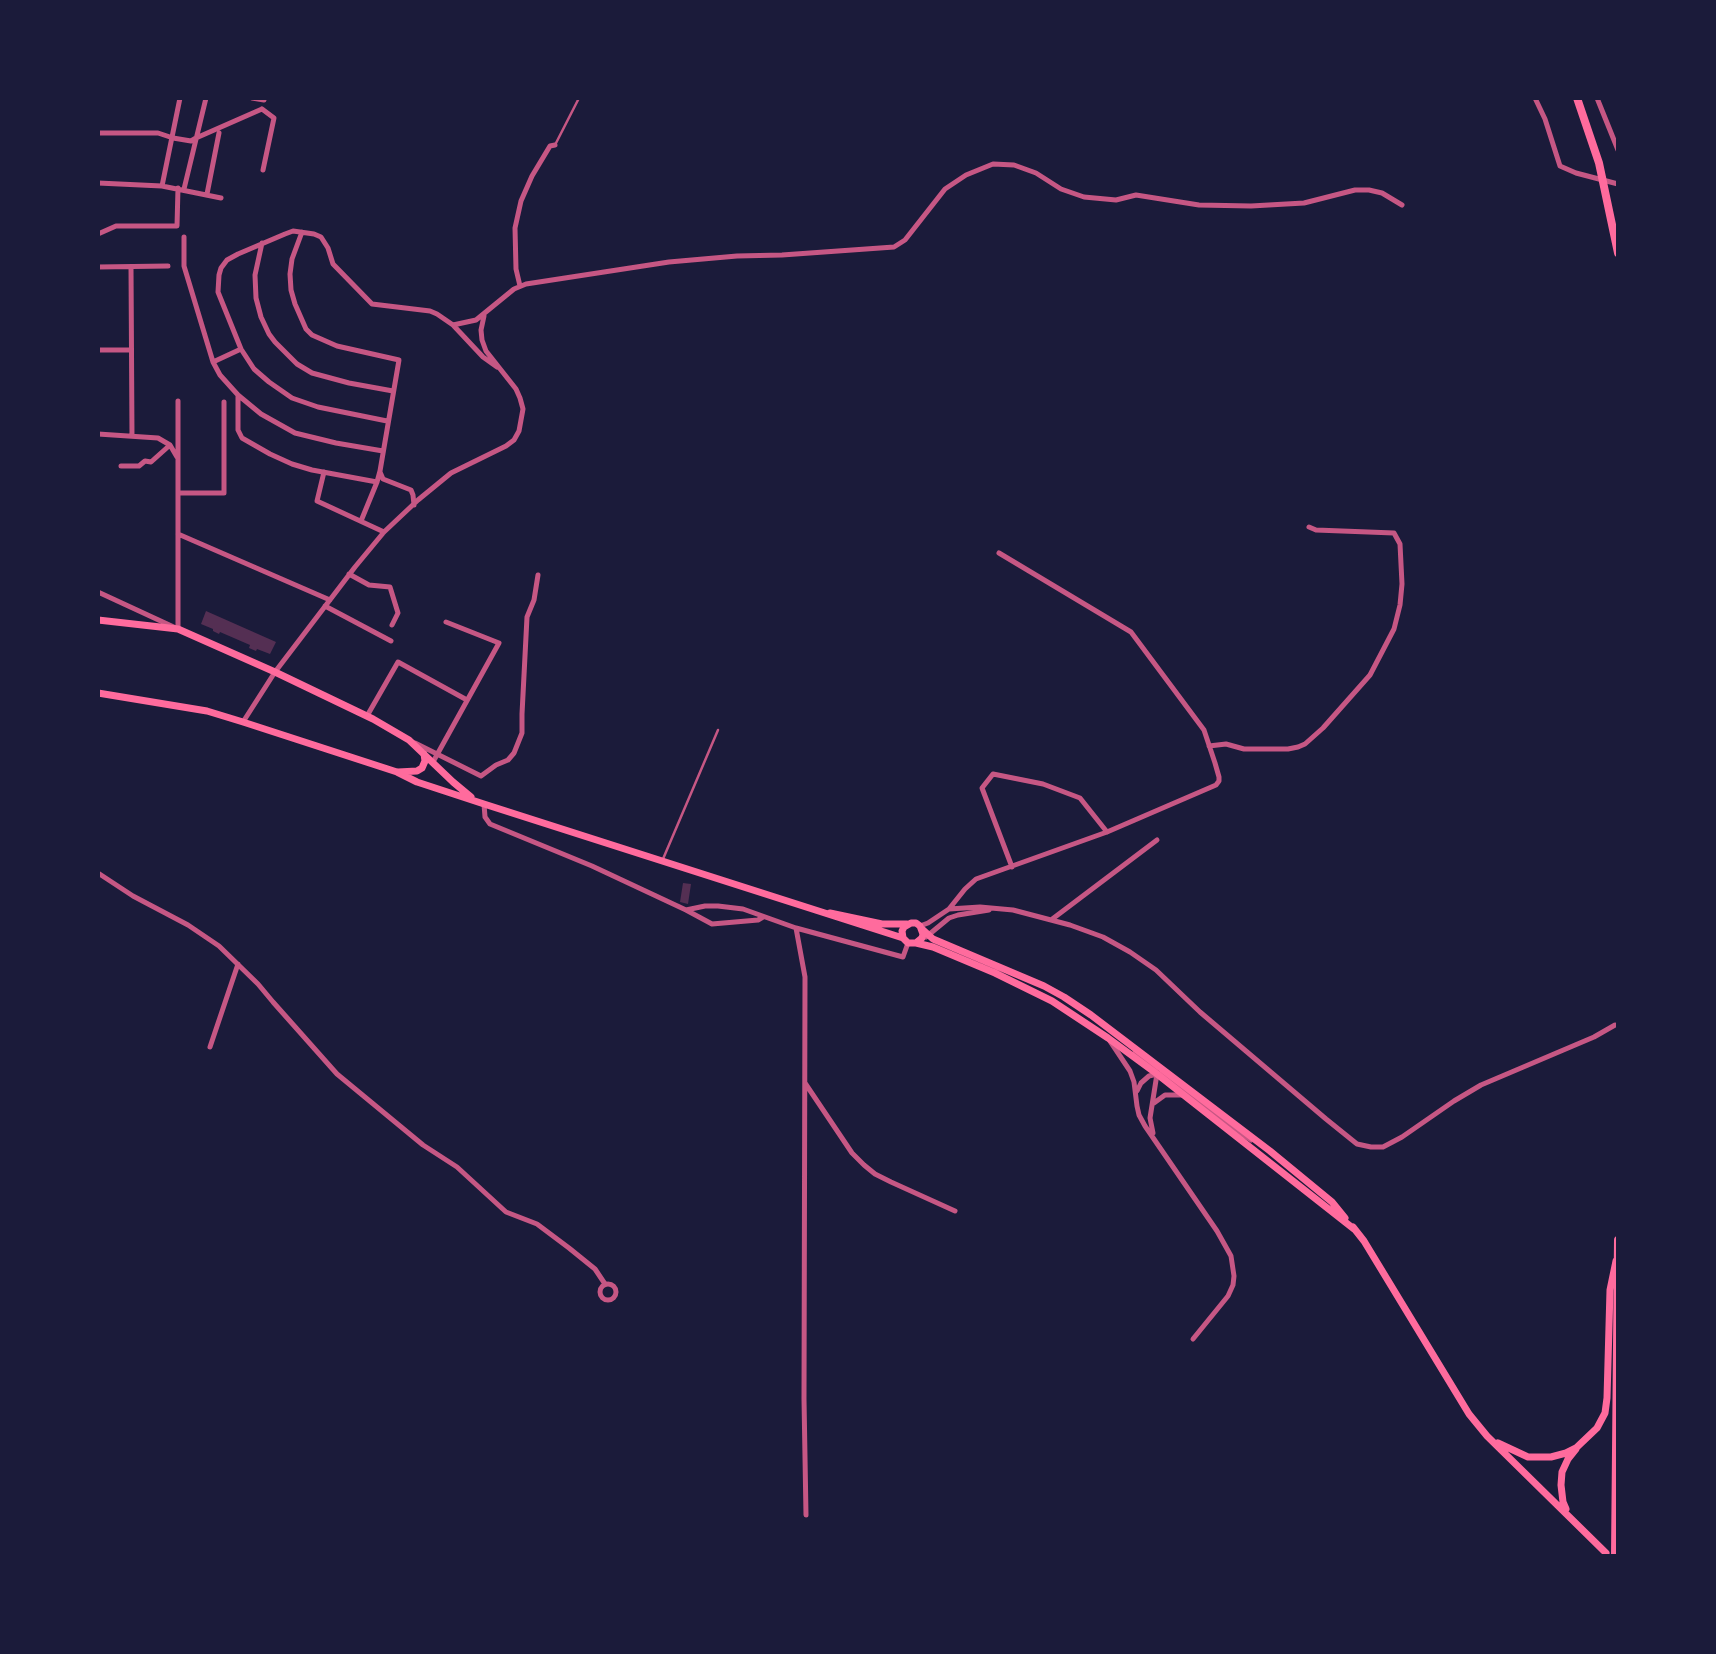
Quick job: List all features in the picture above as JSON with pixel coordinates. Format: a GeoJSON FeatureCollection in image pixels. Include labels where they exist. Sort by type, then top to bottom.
{"type":"FeatureCollection","features":[{"type":"Feature","properties":{"kind":"main road"},"geometry":{"type":"LineString","coordinates":[[1577,98],[1599,163],[1618,253]]}},
{"type":"Feature","properties":{"kind":"main road"},"geometry":{"type":"LineString","coordinates":[[98,620],[178,629],[368,716],[409,740],[453,782],[481,803]]}},
{"type":"Feature","properties":{"kind":"main road"},"geometry":{"type":"LineString","coordinates":[[98,693],[207,711],[243,722],[397,772],[417,782],[481,803],[838,919],[933,947],[983,968],[1052,1001],[1108,1038],[1354,1229]]}},
{"type":"Feature","properties":{"kind":"main road"},"geometry":{"type":"LineString","coordinates":[[397,772],[417,771],[422,768],[424,754]]}},
{"type":"Feature","properties":{"kind":"main road"},"geometry":{"type":"LineString","coordinates":[[819,911],[882,924],[911,923],[1064,997],[1097,1019],[1332,1202],[1370,1251],[1469,1414],[1487,1436],[1611,1555]]}},
{"type":"Feature","properties":{"kind":"main road"},"geometry":{"type":"LineString","coordinates":[[907,924],[902,931],[912,941]]}},
{"type":"Feature","properties":{"kind":"main road"},"geometry":{"type":"LineString","coordinates":[[912,941],[922,938],[923,930]]}},
{"type":"Feature","properties":{"kind":"main road"},"geometry":{"type":"LineString","coordinates":[[1611,1555],[1618,1240]]}},
{"type":"Feature","properties":{"kind":"main road"},"geometry":{"type":"LineString","coordinates":[[1569,1515],[1563,1502],[1562,1472],[1576,1448],[1597,1428],[1605,1413],[1610,1290],[1618,1250]]}},
{"type":"Feature","properties":{"kind":"main road"},"geometry":{"type":"LineString","coordinates":[[1487,1436],[1528,1457],[1551,1457],[1576,1448]]}},
{"type":"Feature","properties":{"kind":"street"},"geometry":{"type":"LineString","coordinates":[[162,186],[180,98]]}},
{"type":"Feature","properties":{"kind":"street"},"geometry":{"type":"LineString","coordinates":[[98,234],[116,226],[177,226],[181,189],[206,98]]}},
{"type":"Feature","properties":{"kind":"street"},"geometry":{"type":"LineString","coordinates":[[252,98],[264,99],[262,109]]}},
{"type":"Feature","properties":{"kind":"street"},"geometry":{"type":"LineString","coordinates":[[1535,98],[1545,119],[1560,166],[1618,184]]}},
{"type":"Feature","properties":{"kind":"street"},"geometry":{"type":"LineString","coordinates":[[1597,98],[1618,150]]}},
{"type":"Feature","properties":{"kind":"street"},"geometry":{"type":"LineString","coordinates":[[98,133],[158,133],[191,141],[262,109]]}},
{"type":"Feature","properties":{"kind":"street"},"geometry":{"type":"LineString","coordinates":[[262,109],[274,118],[262,170]]}},
{"type":"Feature","properties":{"kind":"street"},"geometry":{"type":"LineString","coordinates":[[207,194],[219,134]]}},
{"type":"Feature","properties":{"kind":"street"},"geometry":{"type":"LineString","coordinates":[[520,286],[516,269],[515,228],[521,201],[550,146],[555,145]]}},
{"type":"Feature","properties":{"kind":"street"},"geometry":{"type":"LineString","coordinates":[[453,325],[477,320],[520,286],[669,262],[894,247],[905,240],[945,189],[966,175],[993,164],[1014,165],[1036,173],[1061,189],[1084,197],[1116,200],[1136,195],[1199,205],[1251,206],[1304,203],[1355,190],[1369,190],[1382,193],[1402,205]]}},
{"type":"Feature","properties":{"kind":"street"},"geometry":{"type":"LineString","coordinates":[[98,183],[162,186],[222,198]]}},
{"type":"Feature","properties":{"kind":"street"},"geometry":{"type":"LineString","coordinates":[[387,421],[318,407],[292,398],[254,369],[241,349],[218,292],[219,275],[227,260],[293,231],[314,234],[321,237],[328,248],[333,264],[372,304],[436,314],[453,325],[483,357],[497,367]]}},
{"type":"Feature","properties":{"kind":"street"},"geometry":{"type":"LineString","coordinates":[[302,232],[292,259],[290,274],[295,304],[306,329],[312,335],[337,346],[399,360],[380,471],[361,521]]}},
{"type":"Feature","properties":{"kind":"street"},"geometry":{"type":"LineString","coordinates":[[184,237],[184,266],[213,362],[220,375],[238,395],[261,414],[295,433],[383,451]]}},
{"type":"Feature","properties":{"kind":"street"},"geometry":{"type":"LineString","coordinates":[[262,243],[255,275],[256,298],[261,317],[275,342],[297,364],[312,373],[393,391]]}},
{"type":"Feature","properties":{"kind":"street"},"geometry":{"type":"LineString","coordinates":[[98,267],[168,266]]}},
{"type":"Feature","properties":{"kind":"street"},"geometry":{"type":"LineString","coordinates":[[131,267],[132,436]]}},
{"type":"Feature","properties":{"kind":"street"},"geometry":{"type":"LineString","coordinates":[[243,722],[275,672],[384,532],[451,473],[514,440],[519,431],[523,409],[516,389],[486,351],[481,330],[485,313]]}},
{"type":"Feature","properties":{"kind":"street"},"geometry":{"type":"LineString","coordinates":[[213,362],[241,349]]}},
{"type":"Feature","properties":{"kind":"street"},"geometry":{"type":"LineString","coordinates":[[98,350],[130,350]]}},
{"type":"Feature","properties":{"kind":"street"},"geometry":{"type":"LineString","coordinates":[[238,395],[238,430],[242,438],[292,464],[377,482]]}},
{"type":"Feature","properties":{"kind":"street"},"geometry":{"type":"LineString","coordinates":[[98,592],[178,629],[178,401]]}},
{"type":"Feature","properties":{"kind":"street"},"geometry":{"type":"LineString","coordinates":[[178,493],[224,493],[224,402]]}},
{"type":"Feature","properties":{"kind":"street"},"geometry":{"type":"LineString","coordinates":[[98,435],[158,438],[170,446],[178,464]]}},
{"type":"Feature","properties":{"kind":"street"},"geometry":{"type":"LineString","coordinates":[[121,466],[139,466],[145,461],[150,462],[170,446]]}},
{"type":"Feature","properties":{"kind":"street"},"geometry":{"type":"LineString","coordinates":[[380,471],[383,479],[411,490],[414,505]]}},
{"type":"Feature","properties":{"kind":"street"},"geometry":{"type":"LineString","coordinates":[[324,472],[317,501],[384,532]]}},
{"type":"Feature","properties":{"kind":"street"},"geometry":{"type":"LineString","coordinates":[[1209,747],[1226,744],[1244,749],[1288,749],[1305,744],[1323,728],[1370,675],[1394,629],[1402,584],[1400,544],[1394,533],[1316,530],[1309,527]]}},
{"type":"Feature","properties":{"kind":"street"},"geometry":{"type":"LineString","coordinates":[[178,534],[330,600]]}},
{"type":"Feature","properties":{"kind":"street"},"geometry":{"type":"LineString","coordinates":[[923,930],[928,923],[949,909],[976,879],[1107,832],[1219,782],[1204,730],[1131,632],[999,553]]}},
{"type":"Feature","properties":{"kind":"street"},"geometry":{"type":"LineString","coordinates":[[349,574],[369,585],[390,587],[398,613],[392,625]]}},
{"type":"Feature","properties":{"kind":"street"},"geometry":{"type":"LineString","coordinates":[[409,740],[481,776],[514,754],[522,733],[527,617],[534,600],[538,575]]}},
{"type":"Feature","properties":{"kind":"street"},"geometry":{"type":"LineString","coordinates":[[325,606],[391,640]]}},
{"type":"Feature","properties":{"kind":"street"},"geometry":{"type":"LineString","coordinates":[[433,762],[499,643],[446,622]]}},
{"type":"Feature","properties":{"kind":"street"},"geometry":{"type":"LineString","coordinates":[[368,716],[398,662],[467,700]]}},
{"type":"Feature","properties":{"kind":"street"},"geometry":{"type":"LineString","coordinates":[[1012,867],[982,788],[993,774],[1043,785],[1080,798],[1107,832]]}},
{"type":"Feature","properties":{"kind":"street"},"geometry":{"type":"LineString","coordinates":[[481,803],[490,824],[555,850],[712,924],[758,920],[763,917]]}},
{"type":"Feature","properties":{"kind":"street"},"geometry":{"type":"LineString","coordinates":[[1051,920],[1157,839]]}},
{"type":"Feature","properties":{"kind":"street"},"geometry":{"type":"LineString","coordinates":[[98,873],[132,896],[188,925],[219,946],[239,964],[337,1073],[423,1145],[457,1167],[506,1212],[537,1224],[569,1248],[595,1269],[606,1284]]}},
{"type":"Feature","properties":{"kind":"street"},"geometry":{"type":"LineString","coordinates":[[686,910],[718,905],[743,909],[796,928],[903,957],[912,941]]}},
{"type":"Feature","properties":{"kind":"street"},"geometry":{"type":"LineString","coordinates":[[949,909],[972,907],[1013,910],[1103,937],[1156,970],[1200,1012],[1326,1119],[1357,1144],[1371,1147],[1383,1147],[1402,1138],[1481,1085],[1594,1037],[1615,1025]]}},
{"type":"Feature","properties":{"kind":"street"},"geometry":{"type":"LineString","coordinates":[[923,930],[958,915],[999,909]]}},
{"type":"Feature","properties":{"kind":"street"},"geometry":{"type":"LineString","coordinates":[[796,928],[805,977],[806,1515]]}},
{"type":"Feature","properties":{"kind":"street"},"geometry":{"type":"LineString","coordinates":[[210,1047],[239,964]]}},
{"type":"Feature","properties":{"kind":"street"},"geometry":{"type":"LineString","coordinates":[[1097,1019],[1113,1036],[1155,1069],[1157,1074],[1150,1118],[1156,1142]]}},
{"type":"Feature","properties":{"kind":"street"},"geometry":{"type":"LineString","coordinates":[[1108,1038],[1130,1071],[1136,1087],[1139,1115],[1231,1256],[1234,1267],[1233,1285],[1228,1296],[1193,1339]]}},
{"type":"Feature","properties":{"kind":"street"},"geometry":{"type":"LineString","coordinates":[[1136,1094],[1141,1083],[1149,1076],[1164,1075],[1243,1135],[1263,1146]]}},
{"type":"Feature","properties":{"kind":"street"},"geometry":{"type":"LineString","coordinates":[[805,1083],[846,1144],[874,1174],[955,1211]]}},
{"type":"Feature","properties":{"kind":"street"},"geometry":{"type":"LineString","coordinates":[[1152,1105],[1165,1095],[1183,1095]]}},
{"type":"Feature","properties":{"kind":"lane"},"geometry":{"type":"LineString","coordinates":[[555,145],[579,98]]}},
{"type":"Feature","properties":{"kind":"lane"},"geometry":{"type":"LineString","coordinates":[[662,861],[718,730]]}},
{"type":"Feature","properties":{"kind":"building"},"geometry":{"type":"Polygon","coordinates":[[[206,611],[276,642],[270,654],[249,648],[250,645],[220,632],[219,634],[201,624],[206,611]]]}},
{"type":"Feature","properties":{"kind":"building"},"geometry":{"type":"Polygon","coordinates":[[[683,883],[691,884],[688,904],[680,902],[683,883]]]}}]}
